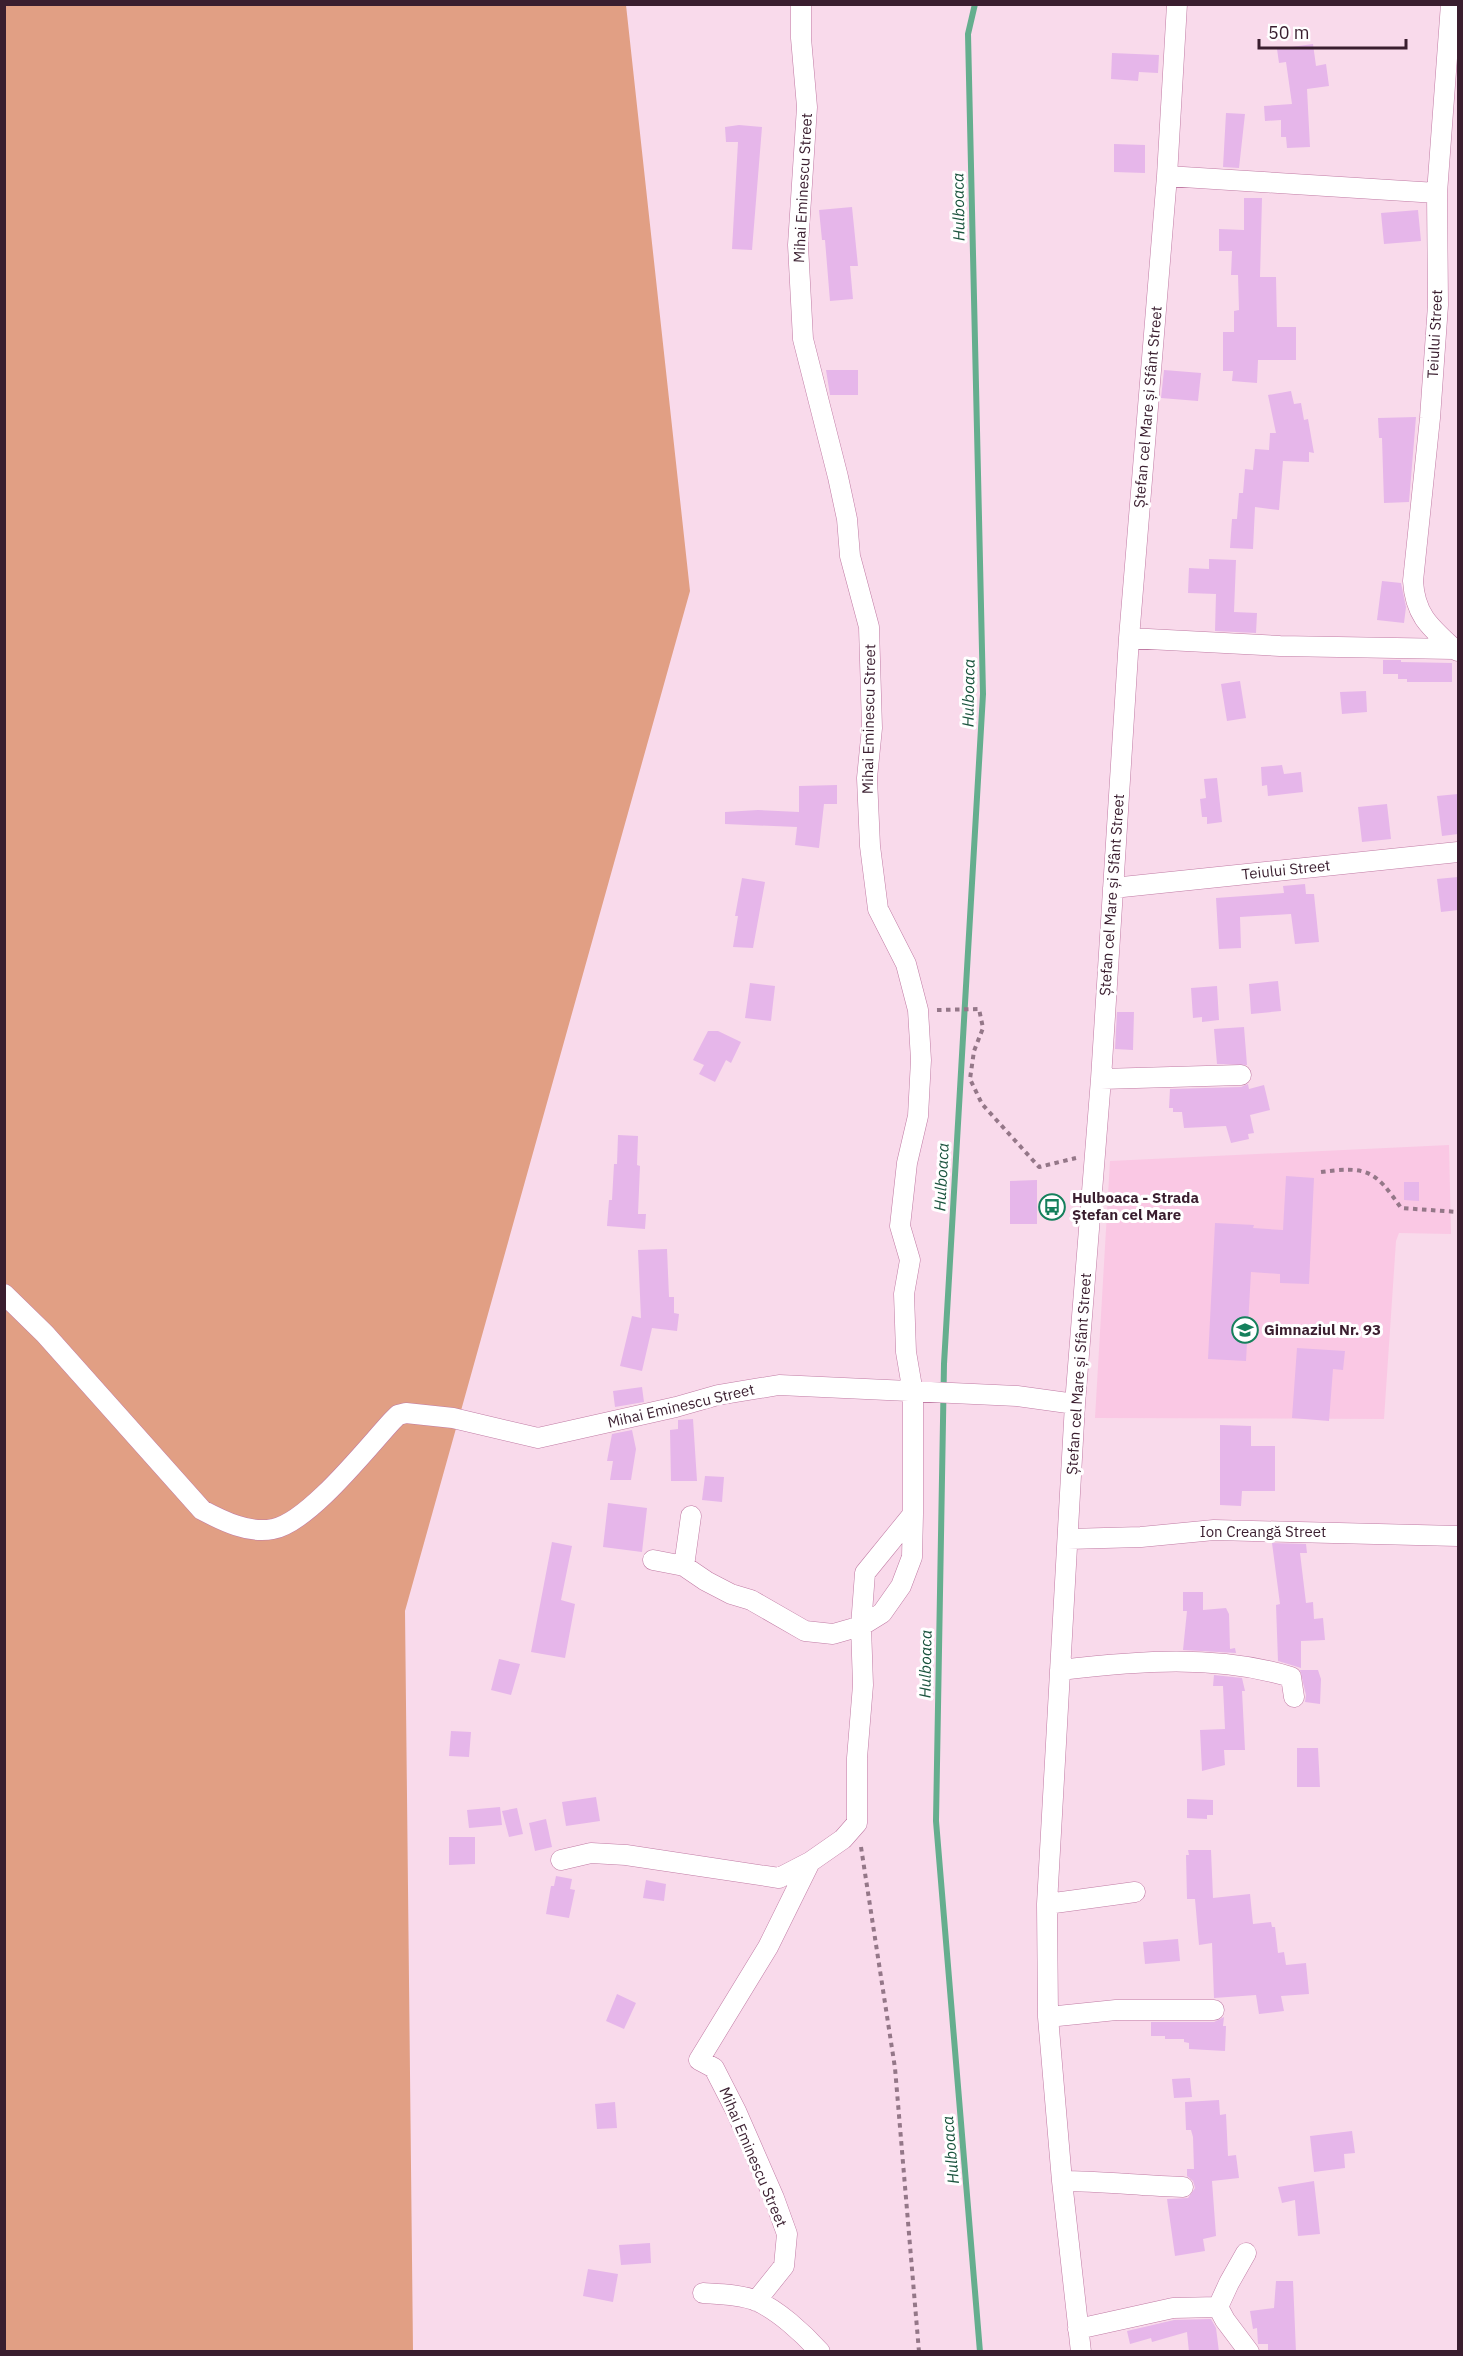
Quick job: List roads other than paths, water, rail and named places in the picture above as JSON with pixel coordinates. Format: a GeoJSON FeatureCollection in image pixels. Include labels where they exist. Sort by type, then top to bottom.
{"type":"FeatureCollection","features":[{"type":"Feature","properties":{"kind":"street","name":"Mihai Eminescu Street"},"geometry":{"type":"LineString","coordinates":[[653,1560],[684,1566],[706,1581],[731,1594],[751,1600],[805,1631],[833,1634],[861,1626],[882,1613],[901,1586],[912,1557],[921,1393],[906,1352],[904,1294],[910,1260],[900,1226],[907,1163],[918,1116],[921,1060],[918,1010],[906,964],[878,909],[870,846],[867,778],[872,728],[869,627],[850,556],[847,519],[838,477],[803,339],[798,245],[807,106],[801,38],[801,4]]}},
{"type":"Feature","properties":{"kind":"street","name":"Ștefan cel Mare și Sfânt Street"},"geometry":{"type":"LineString","coordinates":[[1081,2352],[1062,2181],[1048,2017],[1047,1904],[1076,1404],[1101,1079],[1129,638],[1167,176],[1177,4]]}},
{"type":"Feature","properties":{"kind":"street","name":"Teiului Street"},"geometry":{"type":"LineString","coordinates":[[1451,4],[1437,193],[1438,305],[1430,418],[1413,581],[1414,597],[1419,613],[1432,629],[1456,650]]}},
{"type":"Feature","properties":{"kind":"street"},"geometry":{"type":"LineString","coordinates":[[1167,176],[1437,193]]}},
{"type":"Feature","properties":{"kind":"street","name":"Teiului Street"},"geometry":{"type":"LineString","coordinates":[[1129,638],[1280,646],[1456,650]]}},
{"type":"Feature","properties":{"kind":"street","name":"Teiului Street"},"geometry":{"type":"LineString","coordinates":[[1113,888],[1458,852]]}},
{"type":"Feature","properties":{"kind":"street"},"geometry":{"type":"LineString","coordinates":[[1101,1079],[1241,1075]]}},
{"type":"Feature","properties":{"kind":"street","name":"Mihai Eminescu Street"},"geometry":{"type":"LineString","coordinates":[[4,1294],[45,1334],[202,1510],[237,1526],[272,1529],[288,1524],[308,1512],[398,1415],[406,1413],[453,1418],[538,1438],[718,1395],[779,1385],[1017,1396],[1076,1404]]}},
{"type":"Feature","properties":{"kind":"street"},"geometry":{"type":"LineString","coordinates":[[861,1626],[865,1574],[913,1514]]}},
{"type":"Feature","properties":{"kind":"street"},"geometry":{"type":"LineString","coordinates":[[684,1566],[691,1516]]}},
{"type":"Feature","properties":{"kind":"street","name":"Ion Creangă Street"},"geometry":{"type":"LineString","coordinates":[[1068,1539],[1141,1538],[1214,1530],[1458,1536]]}},
{"type":"Feature","properties":{"kind":"street","name":"Mihai Eminescu Street"},"geometry":{"type":"LineString","coordinates":[[561,1860],[591,1853],[626,1855],[779,1878],[810,1862],[843,1839],[857,1823],[857,1758],[863,1685],[861,1626]]}},
{"type":"Feature","properties":{"kind":"street"},"geometry":{"type":"LineString","coordinates":[[1060,1670],[1161,1660],[1228,1664],[1271,1671],[1291,1677],[1294,1697]]}},
{"type":"Feature","properties":{"kind":"street","name":"Mihai Eminescu Street"},"geometry":{"type":"LineString","coordinates":[[756,2301],[784,2266],[787,2234],[774,2198],[714,2068],[699,2060],[768,1947],[810,1862]]}},
{"type":"Feature","properties":{"kind":"street"},"geometry":{"type":"LineString","coordinates":[[1047,1904],[1135,1892]]}},
{"type":"Feature","properties":{"kind":"street"},"geometry":{"type":"LineString","coordinates":[[1048,2017],[1116,2010],[1214,2010]]}},
{"type":"Feature","properties":{"kind":"street"},"geometry":{"type":"LineString","coordinates":[[1062,2181],[1096,2181],[1142,2187],[1183,2187]]}},
{"type":"Feature","properties":{"kind":"street"},"geometry":{"type":"LineString","coordinates":[[1218,2307],[1246,2253]]}},
{"type":"Feature","properties":{"kind":"street"},"geometry":{"type":"LineString","coordinates":[[703,2293],[737,2295],[756,2301],[808,2338],[820,2352]]}},
{"type":"Feature","properties":{"kind":"street"},"geometry":{"type":"LineString","coordinates":[[1078,2329],[1173,2308],[1218,2307]]}},
{"type":"Feature","properties":{"kind":"street"},"geometry":{"type":"LineString","coordinates":[[1218,2307],[1249,2352]]}},
{"type":"Feature","properties":{"kind":"waterway","name":"Hulboaca"},"geometry":{"type":"LineString","coordinates":[[975,4],[968,34],[983,694],[944,1364],[936,1821],[980,2352]]}},
{"type":"Feature","properties":{"kind":"place","name":"Hulboaca - Strada Ștefan cel Mare"},"geometry":{"type":"Point","coordinates":[1052,1207]}},
{"type":"Feature","properties":{"kind":"place","name":"Gimnaziul Nr. 93"},"geometry":{"type":"Point","coordinates":[1245,1330]}}]}
